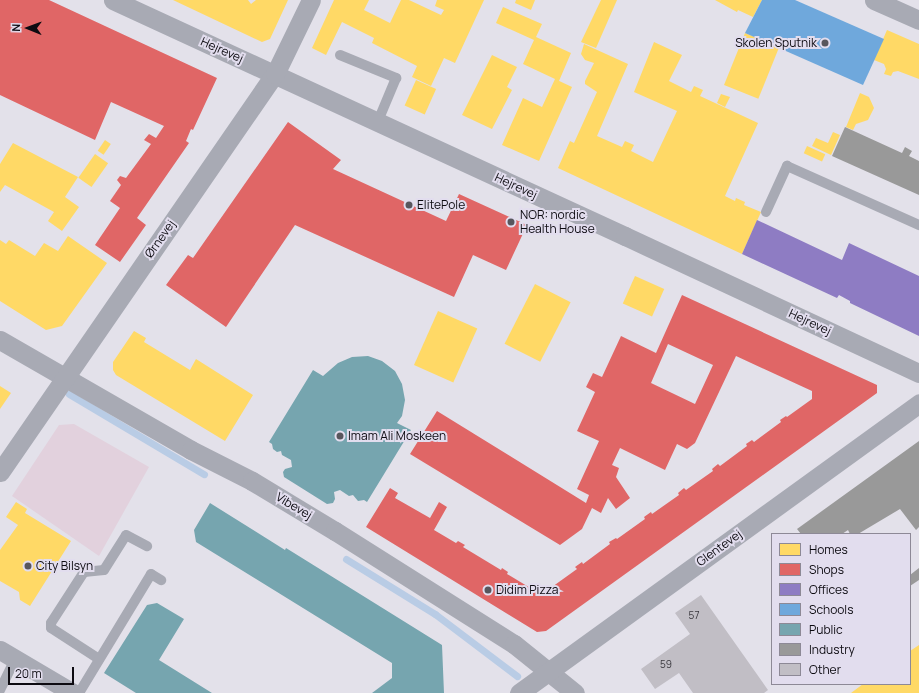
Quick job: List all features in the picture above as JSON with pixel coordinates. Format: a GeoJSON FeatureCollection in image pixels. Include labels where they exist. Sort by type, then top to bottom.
{"type":"FeatureCollection","features":[{"type":"Feature","properties":{"kind":"street","name":"Hejrevej"},"geometry":{"type":"LineString","coordinates":[[113,0],[378,121],[919,373]]}},
{"type":"Feature","properties":{"kind":"street","name":"Ørnevej"},"geometry":{"type":"LineString","coordinates":[[0,472],[64,377],[275,74],[311,0]]}},
{"type":"Feature","properties":{"kind":"street"},"geometry":{"type":"LineString","coordinates":[[874,0],[919,20]]}},
{"type":"Feature","properties":{"kind":"street","name":"Vibevej"},"geometry":{"type":"LineString","coordinates":[[0,340],[191,450],[252,481],[329,528],[514,644],[575,693]]}},
{"type":"Feature","properties":{"kind":"street","name":"Glentevej"},"geometry":{"type":"LineString","coordinates":[[519,693],[919,404]]}},
{"type":"Feature","properties":{"kind":"street"},"geometry":{"type":"LineString","coordinates":[[8,654],[73,693]]}},
{"type":"Feature","properties":{"kind":"lane"},"geometry":{"type":"LineString","coordinates":[[340,56],[396,78],[378,121]]}},
{"type":"Feature","properties":{"kind":"lane"},"geometry":{"type":"LineString","coordinates":[[766,212],[787,166],[919,226]]}},
{"type":"Feature","properties":{"kind":"lane"},"geometry":{"type":"LineString","coordinates":[[99,659],[51,628],[51,623],[84,572],[104,570],[126,535],[147,546]]}},
{"type":"Feature","properties":{"kind":"lane"},"geometry":{"type":"LineString","coordinates":[[79,693],[151,574],[161,580]]}},
{"type":"Feature","properties":{"kind":"lane"},"geometry":{"type":"LineString","coordinates":[[0,690],[8,654]]}},
{"type":"Feature","properties":{"kind":"shaded area"},"geometry":{"type":"Polygon","coordinates":[[[74,424],[149,467],[99,556],[12,496],[59,425],[74,424]]]}},
{"type":"Feature","properties":{"kind":"building: Homes"},"geometry":{"type":"Polygon","coordinates":[[[173,0],[248,0],[251,4],[256,0],[288,0],[270,39],[262,42],[173,0]]]}},
{"type":"Feature","properties":{"kind":"building: Homes"},"geometry":{"type":"Polygon","coordinates":[[[334,0],[369,0],[364,10],[390,23],[401,0],[409,0],[441,15],[444,10],[435,6],[437,0],[484,0],[455,63],[444,58],[431,86],[412,77],[417,66],[372,43],[374,38],[342,22],[326,55],[312,48],[334,0]]]}},
{"type":"Feature","properties":{"kind":"building: Homes"},"geometry":{"type":"Polygon","coordinates":[[[516,0],[535,0],[531,10],[515,3],[516,0]]]}},
{"type":"Feature","properties":{"kind":"building: Homes"},"geometry":{"type":"Polygon","coordinates":[[[601,0],[617,0],[596,48],[581,42],[601,0]]]}},
{"type":"Feature","properties":{"kind":"building: Homes"},"geometry":{"type":"Polygon","coordinates":[[[715,0],[762,0],[753,17],[738,10],[737,12],[715,0]]]}},
{"type":"Feature","properties":{"kind":"building: Homes"},"geometry":{"type":"Polygon","coordinates":[[[503,7],[542,24],[536,37],[571,53],[559,81],[572,87],[539,161],[502,145],[523,98],[542,107],[555,79],[523,64],[534,40],[496,23],[503,7]]]}},
{"type":"Feature","properties":{"kind":"building: Homes"},"geometry":{"type":"Polygon","coordinates":[[[887,30],[919,44],[919,79],[898,71],[893,72],[891,76],[884,74],[886,69],[884,64],[874,60],[887,30]]]}},
{"type":"Feature","properties":{"kind":"building: Homes"},"geometry":{"type":"Polygon","coordinates":[[[745,33],[779,47],[758,99],[724,85],[745,33]]]}},
{"type":"Feature","properties":{"kind":"building: Homes"},"geometry":{"type":"Polygon","coordinates":[[[654,42],[682,55],[669,81],[691,92],[694,86],[703,90],[700,96],[758,123],[725,196],[735,201],[736,198],[745,202],[744,205],[761,212],[742,254],[558,168],[570,141],[574,143],[597,92],[585,84],[594,63],[585,60],[581,54],[584,44],[628,64],[597,136],[622,147],[625,141],[634,145],[631,151],[653,162],[677,111],[634,92],[654,42]]]}},
{"type":"Feature","properties":{"kind":"building: Homes"},"geometry":{"type":"Polygon","coordinates":[[[492,55],[517,67],[507,87],[512,90],[492,129],[462,115],[492,55]]]}},
{"type":"Feature","properties":{"kind":"building: Homes"},"geometry":{"type":"Polygon","coordinates":[[[416,80],[436,89],[425,115],[405,106],[416,80]]]}},
{"type":"Feature","properties":{"kind":"building: Homes"},"geometry":{"type":"Polygon","coordinates":[[[860,93],[869,97],[874,108],[868,120],[856,124],[853,130],[846,127],[860,93]]]}},
{"type":"Feature","properties":{"kind":"building: Homes"},"geometry":{"type":"Polygon","coordinates":[[[721,94],[730,97],[725,107],[717,103],[721,94]]]}},
{"type":"Feature","properties":{"kind":"building: Homes"},"geometry":{"type":"Polygon","coordinates":[[[833,132],[840,135],[831,155],[812,146],[816,138],[828,143],[833,132]]]}},
{"type":"Feature","properties":{"kind":"building: Homes"},"geometry":{"type":"Polygon","coordinates":[[[105,140],[111,144],[104,155],[98,151],[105,140]]]}},
{"type":"Feature","properties":{"kind":"building: Homes"},"geometry":{"type":"Polygon","coordinates":[[[13,143],[78,177],[65,197],[79,207],[62,231],[48,221],[54,212],[5,185],[0,192],[0,164],[13,143]]]}},
{"type":"Feature","properties":{"kind":"building: Homes"},"geometry":{"type":"Polygon","coordinates":[[[807,146],[825,154],[822,161],[804,153],[807,146]]]}},
{"type":"Feature","properties":{"kind":"building: Homes"},"geometry":{"type":"Polygon","coordinates":[[[95,154],[108,163],[91,187],[78,178],[95,154]]]}},
{"type":"Feature","properties":{"kind":"building: Homes"},"geometry":{"type":"Polygon","coordinates":[[[68,236],[107,263],[62,326],[46,330],[0,301],[0,240],[6,244],[9,240],[35,256],[44,243],[58,251],[68,236]]]}},
{"type":"Feature","properties":{"kind":"building: Homes"},"geometry":{"type":"Polygon","coordinates":[[[635,276],[664,289],[652,316],[623,303],[635,276]]]}},
{"type":"Feature","properties":{"kind":"building: Homes"},"geometry":{"type":"Polygon","coordinates":[[[535,284],[571,302],[540,362],[505,344],[535,284]]]}},
{"type":"Feature","properties":{"kind":"building: Homes"},"geometry":{"type":"Polygon","coordinates":[[[438,311],[477,328],[453,382],[414,365],[438,311]]]}},
{"type":"Feature","properties":{"kind":"building: Homes"},"geometry":{"type":"Polygon","coordinates":[[[134,331],[146,338],[144,342],[190,370],[196,359],[253,395],[225,441],[116,375],[113,370],[113,362],[134,331]]]}},
{"type":"Feature","properties":{"kind":"building: Homes"},"geometry":{"type":"Polygon","coordinates":[[[0,386],[11,393],[0,409],[0,386]]]}},
{"type":"Feature","properties":{"kind":"building: Homes","name":"City Bilsyn"},"geometry":{"type":"Polygon","coordinates":[[[16,502],[27,509],[25,513],[71,541],[30,606],[20,600],[19,592],[0,581],[0,550],[18,525],[6,517],[16,502]]]}},
{"type":"Feature","properties":{"kind":"building: Homes"},"geometry":{"type":"Polygon","coordinates":[[[919,645],[919,693],[851,693],[862,685],[911,685],[911,650],[919,645]]]}},
{"type":"Feature","properties":{"kind":"building: Shops"},"geometry":{"type":"Polygon","coordinates":[[[0,0],[49,0],[217,78],[193,130],[191,129],[186,141],[189,143],[137,218],[146,225],[120,262],[95,245],[120,208],[110,201],[121,185],[117,180],[120,176],[126,178],[151,144],[144,140],[149,134],[156,138],[164,126],[111,102],[95,140],[0,95],[0,0]]]}},
{"type":"Feature","properties":{"kind":"building: Shops"},"geometry":{"type":"Polygon","coordinates":[[[288,122],[341,160],[333,169],[446,221],[459,194],[527,225],[506,270],[473,255],[454,297],[295,225],[226,327],[166,285],[188,255],[193,258],[288,122]]]}},
{"type":"Feature","properties":{"kind":"building: Shops"},"geometry":{"type":"Polygon","coordinates":[[[682,295],[877,385],[877,393],[546,631],[537,632],[366,527],[390,488],[398,493],[395,498],[430,518],[439,502],[447,507],[434,530],[456,543],[458,541],[465,545],[463,547],[501,570],[502,568],[508,572],[507,574],[537,592],[545,592],[577,569],[575,567],[582,562],[583,564],[610,544],[609,542],[616,538],[617,539],[645,519],[644,517],[651,512],[652,514],[679,495],[678,493],[684,488],[686,490],[713,471],[712,469],[718,464],[720,466],[747,446],[746,444],[752,440],[754,442],[781,422],[780,420],[786,416],[787,417],[812,399],[812,391],[736,356],[695,443],[687,449],[677,444],[665,470],[620,448],[612,465],[619,468],[616,477],[630,498],[616,509],[608,498],[601,513],[592,508],[582,529],[560,545],[410,454],[437,411],[586,503],[589,495],[577,489],[599,441],[577,431],[595,392],[586,387],[593,373],[602,377],[621,336],[656,353],[682,295]],[[668,344],[651,383],[695,404],[713,365],[668,344]]]}},
{"type":"Feature","properties":{"kind":"building: Offices"},"geometry":{"type":"Polygon","coordinates":[[[757,220],[842,260],[849,243],[919,276],[919,336],[850,303],[850,301],[839,295],[837,298],[742,254],[757,220]]]}},
{"type":"Feature","properties":{"kind":"building: Schools","name":"Skolen Sputnik"},"geometry":{"type":"Polygon","coordinates":[[[762,0],[795,0],[884,39],[863,85],[745,33],[762,0]]]}},
{"type":"Feature","properties":{"kind":"building: Public","name":"Imam Ali Moskeen"},"geometry":{"type":"Polygon","coordinates":[[[368,356],[382,361],[395,371],[402,384],[405,400],[402,416],[397,423],[411,430],[367,502],[364,500],[358,501],[353,495],[349,496],[340,490],[334,492],[335,499],[333,503],[327,504],[284,477],[283,472],[285,469],[292,467],[291,460],[282,455],[281,451],[277,452],[273,449],[272,444],[269,442],[313,370],[323,376],[338,363],[352,357],[368,356]]]}},
{"type":"Feature","properties":{"kind":"building: Public"},"geometry":{"type":"Polygon","coordinates":[[[210,503],[285,550],[286,548],[442,645],[444,693],[372,693],[392,678],[392,663],[196,542],[194,530],[210,503]]]}},
{"type":"Feature","properties":{"kind":"building: Public"},"geometry":{"type":"Polygon","coordinates":[[[157,603],[184,619],[159,660],[212,693],[136,693],[104,673],[147,605],[157,603]]]}},
{"type":"Feature","properties":{"kind":"building: Industry"},"geometry":{"type":"Polygon","coordinates":[[[845,127],[902,153],[905,147],[912,151],[909,156],[919,161],[919,195],[832,156],[845,127]]]}},
{"type":"Feature","properties":{"kind":"building: Industry"},"geometry":{"type":"Polygon","coordinates":[[[919,441],[919,527],[916,530],[900,509],[860,533],[850,533],[848,530],[844,533],[800,533],[797,529],[919,441]]]}},
{"type":"Feature","properties":{"kind":"building: Industry"},"geometry":{"type":"Polygon","coordinates":[[[919,568],[919,580],[911,585],[911,574],[919,568]]]}},
{"type":"Feature","properties":{"kind":"building: Other"},"geometry":{"type":"Polygon","coordinates":[[[701,595],[768,690],[764,693],[693,693],[679,673],[655,689],[641,669],[690,634],[675,613],[701,595]]]}},
{"type":"Feature","properties":{"kind":"waterway"},"geometry":{"type":"LineString","coordinates":[[69,394],[204,474]]}},
{"type":"Feature","properties":{"kind":"waterway"},"geometry":{"type":"LineString","coordinates":[[346,559],[435,614],[517,676]]}},
{"type":"Feature","properties":{"kind":"place","name":"Skolen Sputnik"},"geometry":{"type":"Point","coordinates":[825,43]}},
{"type":"Feature","properties":{"kind":"place","name":"ElitePole"},"geometry":{"type":"Point","coordinates":[409,205]}},
{"type":"Feature","properties":{"kind":"place","name":"NOR: nordic Health House"},"geometry":{"type":"Point","coordinates":[511,222]}},
{"type":"Feature","properties":{"kind":"place","name":"Imam Ali Moskeen"},"geometry":{"type":"Point","coordinates":[340,436]}},
{"type":"Feature","properties":{"kind":"place","name":"City Bilsyn"},"geometry":{"type":"Point","coordinates":[28,566]}},
{"type":"Feature","properties":{"kind":"place","name":"Didim Pizza"},"geometry":{"type":"Point","coordinates":[488,590]}}]}
